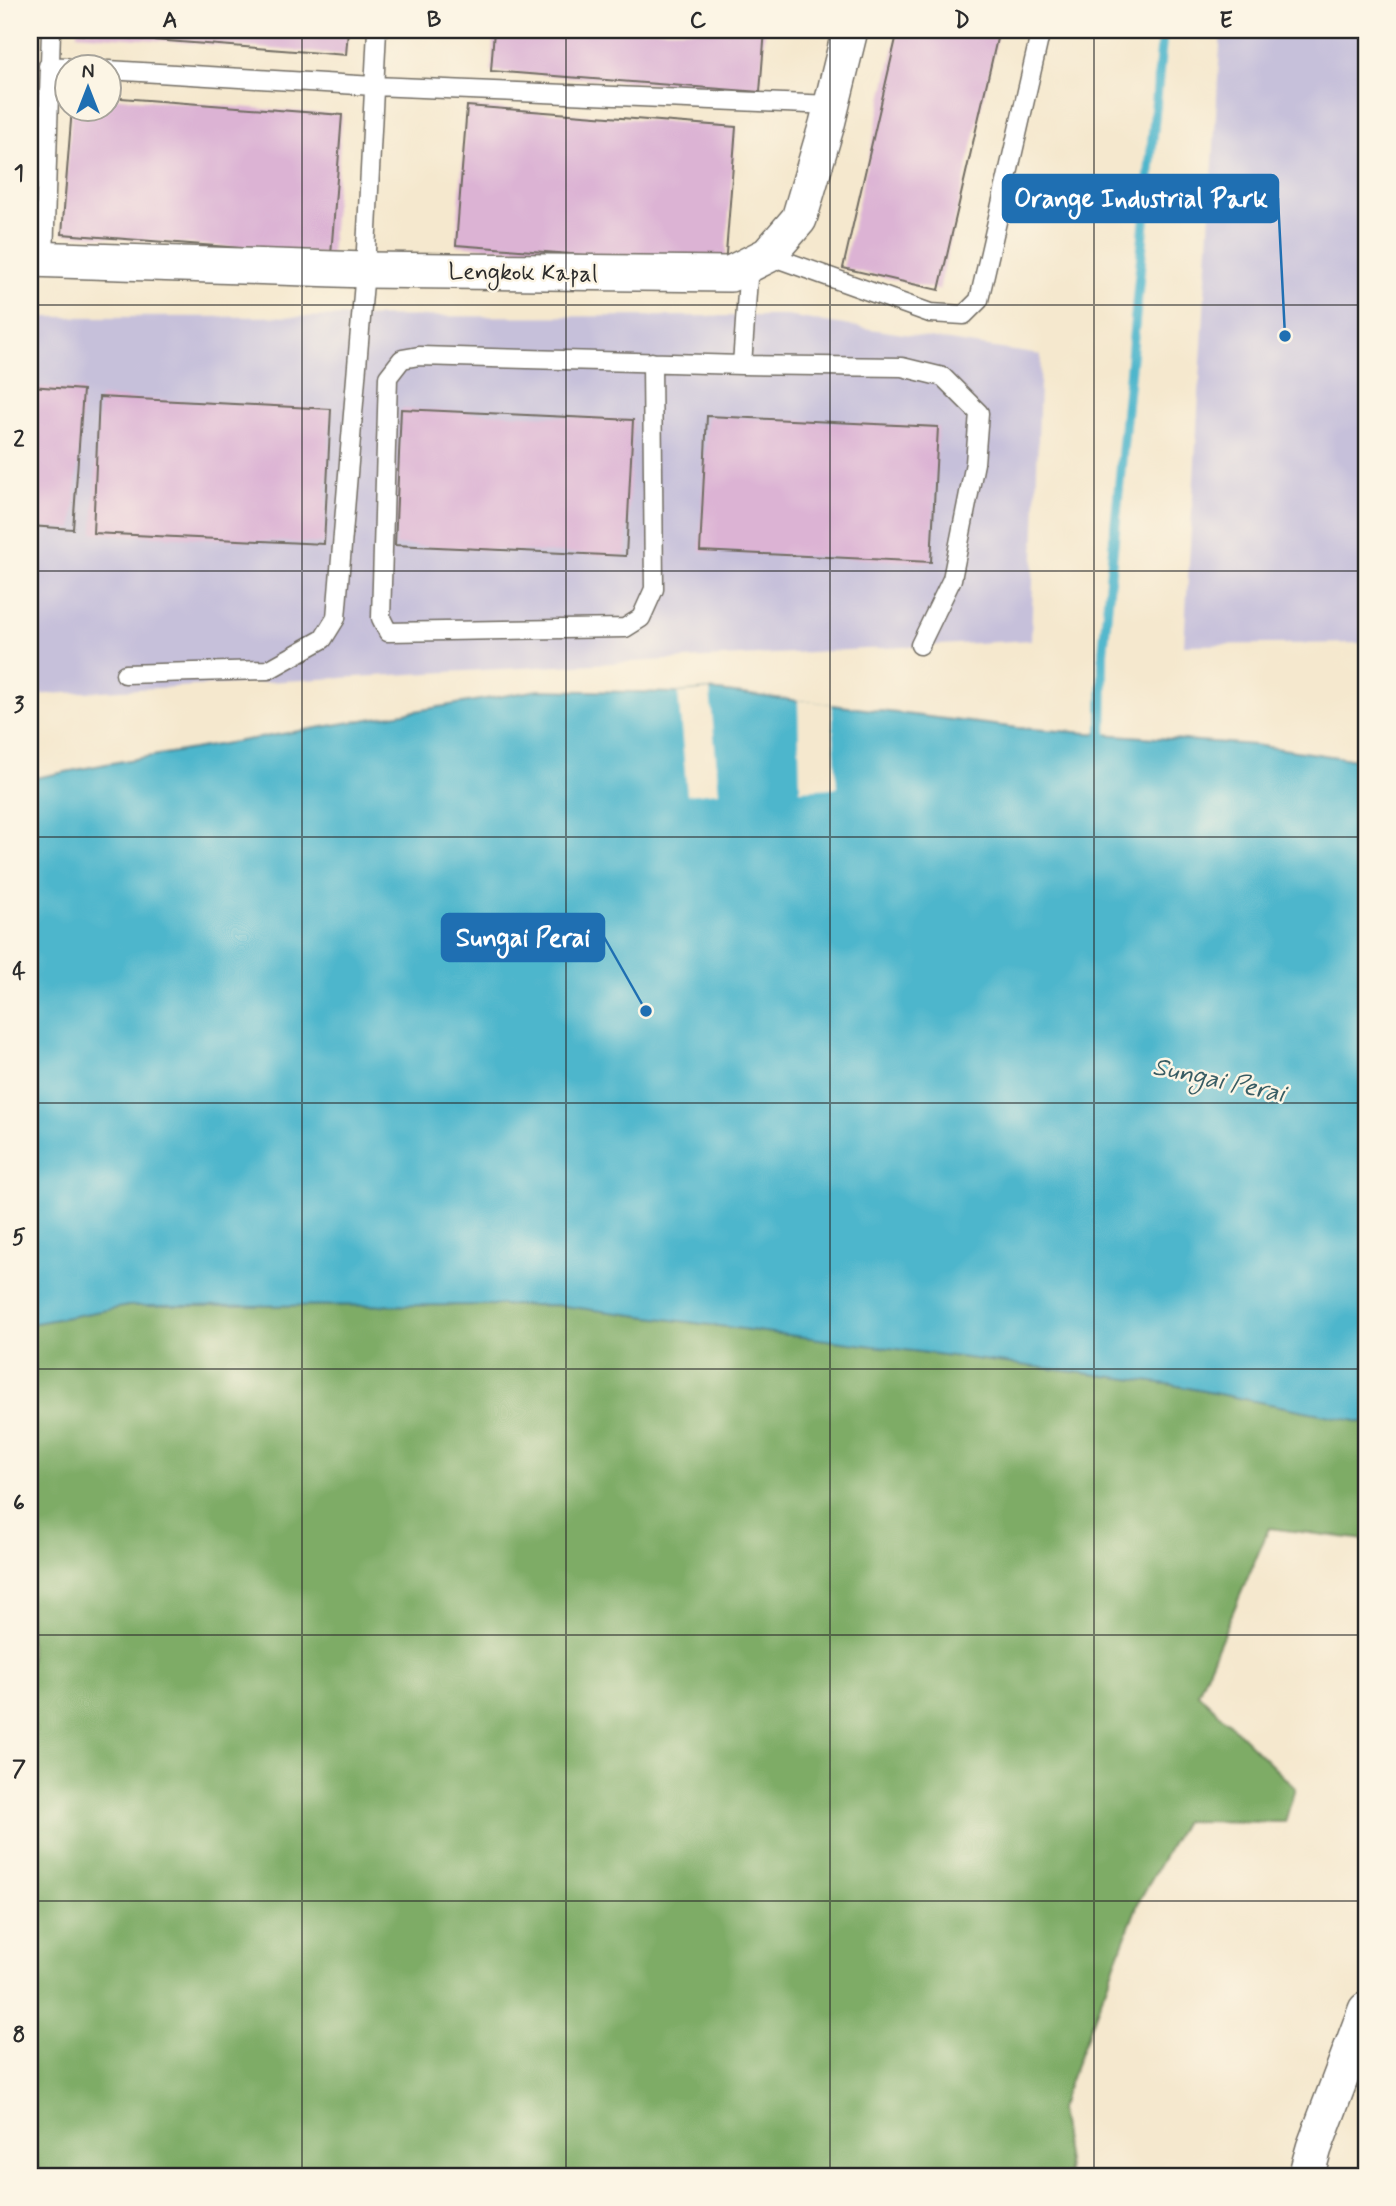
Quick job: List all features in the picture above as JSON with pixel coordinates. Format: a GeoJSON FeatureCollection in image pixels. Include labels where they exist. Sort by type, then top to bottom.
{"type":"FeatureCollection","features":[{"type":"Feature","properties":{"kind":"street"},"geometry":{"type":"LineString","coordinates":[[758,260],[799,219],[832,105],[850,30]]}},
{"type":"Feature","properties":{"kind":"street","name":"Lengkok Kapal"},"geometry":{"type":"LineString","coordinates":[[37,259],[365,270],[730,274],[758,260]]}},
{"type":"Feature","properties":{"kind":"street"},"geometry":{"type":"LineString","coordinates":[[1306,2176],[1366,2010]]}},
{"type":"Feature","properties":{"kind":"lane"},"geometry":{"type":"LineString","coordinates":[[51,30],[55,52]]}},
{"type":"Feature","properties":{"kind":"lane"},"geometry":{"type":"LineString","coordinates":[[125,674],[268,670],[323,639],[336,618],[365,270],[377,30]]}},
{"type":"Feature","properties":{"kind":"lane"},"geometry":{"type":"LineString","coordinates":[[742,365],[758,260],[930,313],[964,315],[979,300],[1041,30]]}},
{"type":"Feature","properties":{"kind":"lane"},"geometry":{"type":"LineString","coordinates":[[122,71],[374,86],[832,105]]}},
{"type":"Feature","properties":{"kind":"lane"},"geometry":{"type":"LineString","coordinates":[[37,259],[52,115]]}},
{"type":"Feature","properties":{"kind":"lane"},"geometry":{"type":"LineString","coordinates":[[652,362],[654,589],[641,618],[625,628],[388,632],[381,618],[388,377],[402,359],[419,356],[902,367],[943,377],[979,413],[975,463],[952,579],[920,645]]}},
{"type":"Feature","properties":{"kind":"shaded area"},"geometry":{"type":"Polygon","coordinates":[[[1221,30],[1366,30],[1366,643],[1184,645],[1221,30]]]}},
{"type":"Feature","properties":{"kind":"shaded area"},"geometry":{"type":"Polygon","coordinates":[[[786,316],[1041,355],[1031,640],[30,695],[30,317],[786,316]]]}},
{"type":"Feature","properties":{"kind":"green space"},"geometry":{"type":"Polygon","coordinates":[[[556,1305],[1168,1384],[1366,1423],[1366,1540],[1269,1528],[1198,1693],[1295,1788],[1285,1822],[1184,1821],[1139,1901],[1059,2109],[1069,2176],[30,2176],[30,1324],[128,1306],[556,1305]]]}},
{"type":"Feature","properties":{"kind":"water"},"geometry":{"type":"Polygon","coordinates":[[[538,690],[678,693],[710,690],[1018,728],[1254,745],[1366,761],[1366,1423],[1168,1384],[556,1305],[128,1306],[30,1324],[30,779],[538,690]]]}},
{"type":"Feature","properties":{"kind":"pier"},"geometry":{"type":"Polygon","coordinates":[[[710,690],[719,792],[687,795],[678,693],[710,690]]]}},
{"type":"Feature","properties":{"kind":"pier"},"geometry":{"type":"Polygon","coordinates":[[[798,700],[832,704],[837,788],[800,790],[798,700]]]}},
{"type":"Feature","properties":{"kind":"building"},"geometry":{"type":"Polygon","coordinates":[[[77,30],[348,30],[346,55],[77,34],[77,30]]]}},
{"type":"Feature","properties":{"kind":"building"},"geometry":{"type":"Polygon","coordinates":[[[494,30],[765,30],[760,92],[491,71],[494,30]]]}},
{"type":"Feature","properties":{"kind":"building"},"geometry":{"type":"Polygon","coordinates":[[[898,30],[999,30],[939,290],[843,268],[898,30]]]}},
{"type":"Feature","properties":{"kind":"building"},"geometry":{"type":"Polygon","coordinates":[[[122,98],[342,115],[331,255],[62,234],[71,122],[122,122],[122,98]]]}},
{"type":"Feature","properties":{"kind":"building"},"geometry":{"type":"Polygon","coordinates":[[[467,106],[736,127],[725,266],[456,245],[467,106]]]}},
{"type":"Feature","properties":{"kind":"building"},"geometry":{"type":"Polygon","coordinates":[[[30,386],[83,390],[73,529],[30,526],[30,386]]]}},
{"type":"Feature","properties":{"kind":"building"},"geometry":{"type":"Polygon","coordinates":[[[99,397],[331,409],[324,544],[93,533],[99,397]]]}},
{"type":"Feature","properties":{"kind":"building"},"geometry":{"type":"Polygon","coordinates":[[[401,409],[633,420],[626,556],[395,545],[401,409]]]}},
{"type":"Feature","properties":{"kind":"building"},"geometry":{"type":"Polygon","coordinates":[[[707,416],[938,427],[931,562],[700,551],[707,416]]]}},
{"type":"Feature","properties":{"kind":"waterway"},"geometry":{"type":"LineString","coordinates":[[1102,745],[1103,653],[1163,30]]}},
{"type":"Feature","properties":{"kind":"place","name":"Orange Industrial Park"},"geometry":{"type":"Point","coordinates":[1285,336]}},
{"type":"Feature","properties":{"kind":"place","name":"Sungai Perai"},"geometry":{"type":"Point","coordinates":[646,1011]}}]}
